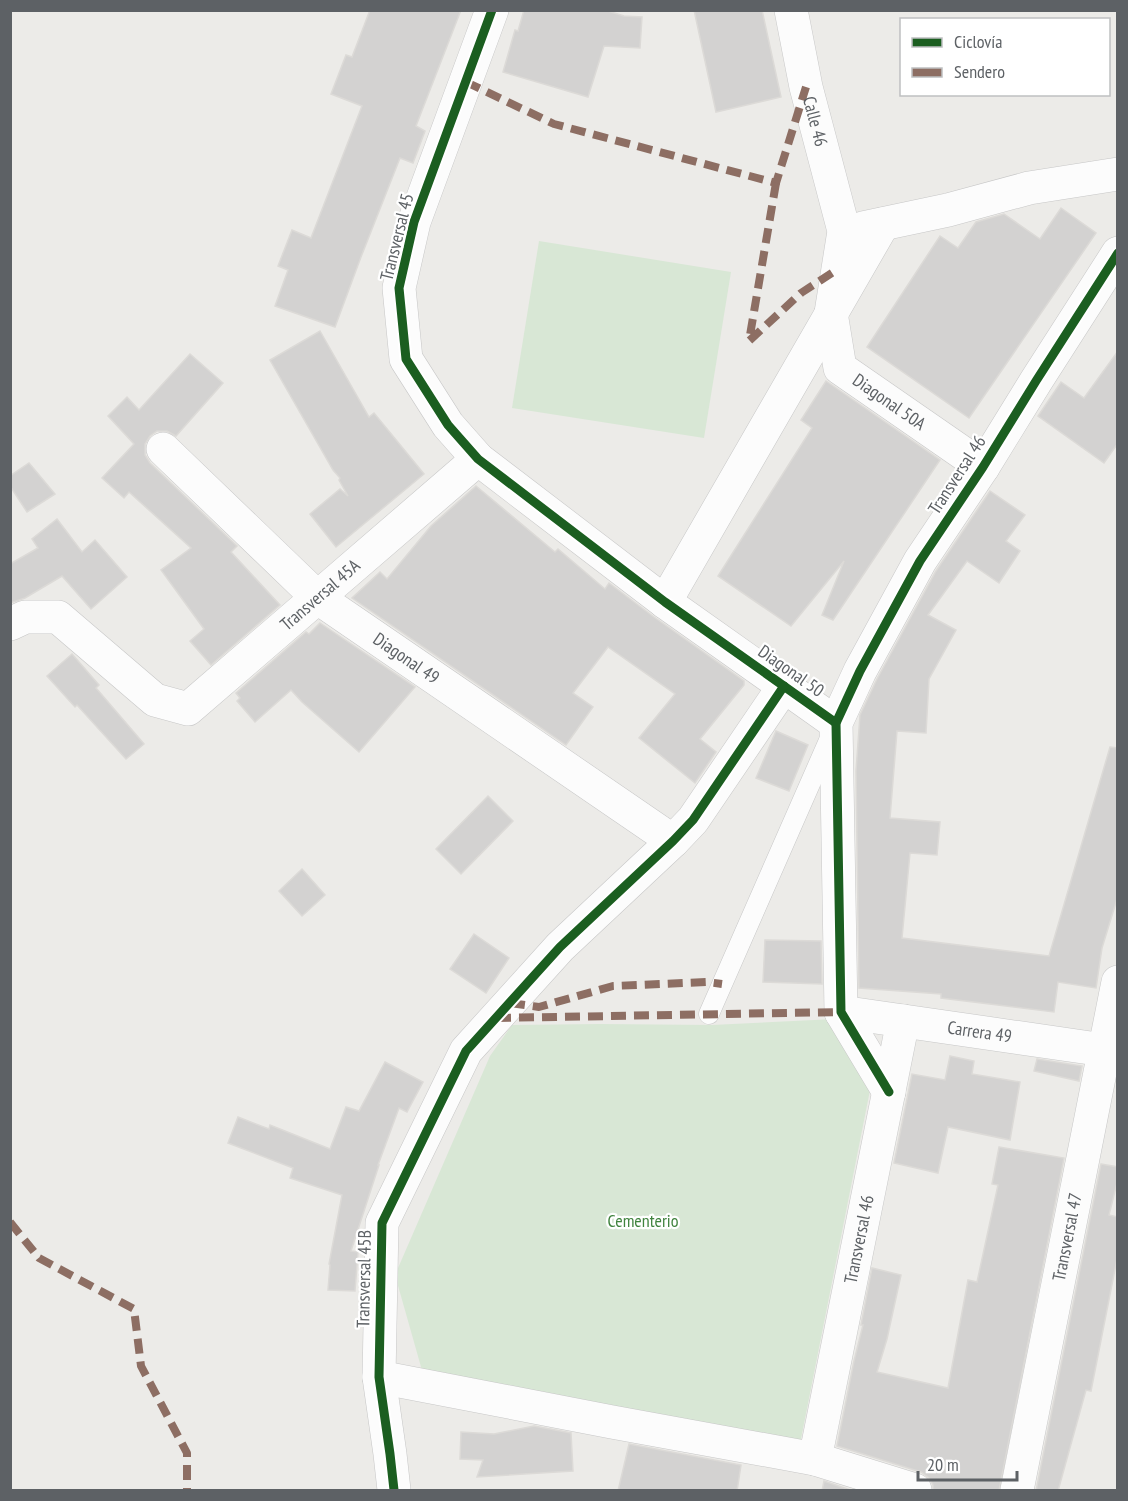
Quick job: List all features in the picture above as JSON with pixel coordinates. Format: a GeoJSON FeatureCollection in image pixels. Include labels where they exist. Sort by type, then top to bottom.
{"type":"FeatureCollection","features":[{"type":"Feature","properties":{"kind":"street","name":"Transversal 45"},"geometry":{"type":"LineString","coordinates":[[478,459],[448,425],[406,359],[399,288],[414,222],[492,10]]}},
{"type":"Feature","properties":{"kind":"street","name":"Calle 46"},"geometry":{"type":"LineString","coordinates":[[791,10],[806,87],[844,231]]}},
{"type":"Feature","properties":{"kind":"street"},"geometry":{"type":"LineString","coordinates":[[831,314],[844,231],[948,210],[1029,188],[1118,174]]}},
{"type":"Feature","properties":{"kind":"street"},"geometry":{"type":"LineString","coordinates":[[665,602],[884,224]]}},
{"type":"Feature","properties":{"kind":"street","name":"Transversal 46"},"geometry":{"type":"LineString","coordinates":[[836,723],[860,671],[920,561],[983,467],[1118,253]]}},
{"type":"Feature","properties":{"kind":"street","name":"Diagonal 50A"},"geometry":{"type":"LineString","coordinates":[[831,314],[840,368],[983,467]]}},
{"type":"Feature","properties":{"kind":"street","name":"Diagonal 49"},"geometry":{"type":"LineString","coordinates":[[163,449],[318,598],[673,841]]}},
{"type":"Feature","properties":{"kind":"street","name":"Transversal 45A"},"geometry":{"type":"LineString","coordinates":[[10,624],[25,617],[58,617],[155,700],[188,709],[478,459]]}},
{"type":"Feature","properties":{"kind":"street","name":"Diagonal 50"},"geometry":{"type":"LineString","coordinates":[[478,459],[665,602],[836,723]]}},
{"type":"Feature","properties":{"kind":"street","name":"Transversal 45B"},"geometry":{"type":"LineString","coordinates":[[394,1491],[379,1377],[382,1222],[466,1051],[560,947],[693,820],[784,686]]}},
{"type":"Feature","properties":{"kind":"street"},"geometry":{"type":"LineString","coordinates":[[836,723],[841,1012],[889,1092]]}},
{"type":"Feature","properties":{"kind":"street","name":"Transversal 47"},"geometry":{"type":"LineString","coordinates":[[1017,1491],[1111,1051],[1118,982]]}},
{"type":"Feature","properties":{"kind":"street","name":"Carrera 49"},"geometry":{"type":"LineString","coordinates":[[841,1012],[1111,1051]]}},
{"type":"Feature","properties":{"kind":"street","name":"Transversal 46"},"geometry":{"type":"LineString","coordinates":[[815,1459],[903,1021]]}},
{"type":"Feature","properties":{"kind":"street"},"geometry":{"type":"LineString","coordinates":[[379,1377],[815,1459],[915,1491]]}},
{"type":"Feature","properties":{"kind":"lane"},"geometry":{"type":"LineString","coordinates":[[709,1014],[836,723]]}},
{"type":"Feature","properties":{"kind":"green space"},"geometry":{"type":"Polygon","coordinates":[[[539,241],[731,272],[704,438],[512,408],[539,241]]]}},
{"type":"Feature","properties":{"kind":"green space","name":"Cementerio"},"geometry":{"type":"Polygon","coordinates":[[[835,1019],[872,1080],[799,1449],[425,1381],[395,1275],[490,1056],[512,1025],[712,1025],[835,1019]]]}},
{"type":"Feature","properties":{"kind":"building"},"geometry":{"type":"Polygon","coordinates":[[[370,10],[461,10],[416,126],[425,131],[413,163],[400,158],[335,327],[275,306],[288,270],[278,266],[292,230],[311,238],[362,106],[331,94],[346,55],[352,57],[370,10]]]}},
{"type":"Feature","properties":{"kind":"building"},"geometry":{"type":"Polygon","coordinates":[[[524,10],[605,10],[624,16],[642,17],[640,48],[604,46],[588,97],[503,72],[515,30],[518,31],[524,10]]]}},
{"type":"Feature","properties":{"kind":"building"},"geometry":{"type":"Polygon","coordinates":[[[694,10],[762,10],[781,97],[716,112],[694,10]]]}},
{"type":"Feature","properties":{"kind":"building"},"geometry":{"type":"Polygon","coordinates":[[[1061,208],[1096,233],[969,418],[867,347],[940,236],[958,248],[976,222],[1004,214],[1040,239],[1061,208]]]}},
{"type":"Feature","properties":{"kind":"building"},"geometry":{"type":"Polygon","coordinates":[[[320,331],[369,417],[374,413],[424,474],[336,547],[310,514],[340,489],[348,496],[340,478],[333,470],[270,360],[320,331]]]}},
{"type":"Feature","properties":{"kind":"building"},"geometry":{"type":"Polygon","coordinates":[[[1118,351],[1118,443],[1104,463],[1038,416],[1061,382],[1084,398],[1118,351]]]}},
{"type":"Feature","properties":{"kind":"building"},"geometry":{"type":"Polygon","coordinates":[[[190,354],[223,383],[176,436],[167,431],[157,431],[150,436],[145,444],[145,455],[150,463],[237,546],[231,552],[280,605],[211,665],[190,641],[204,629],[161,570],[191,548],[129,492],[124,498],[102,478],[134,444],[108,416],[127,397],[139,410],[190,354]]]}},
{"type":"Feature","properties":{"kind":"building"},"geometry":{"type":"Polygon","coordinates":[[[826,381],[940,460],[833,620],[822,615],[844,561],[791,626],[718,576],[812,428],[801,420],[826,381]]]}},
{"type":"Feature","properties":{"kind":"building"},"geometry":{"type":"Polygon","coordinates":[[[29,463],[55,494],[27,512],[10,486],[10,476],[29,463]]]}},
{"type":"Feature","properties":{"kind":"building"},"geometry":{"type":"Polygon","coordinates":[[[476,486],[555,552],[558,549],[605,589],[609,583],[744,681],[744,685],[700,739],[716,752],[695,783],[639,738],[675,694],[608,647],[573,693],[593,707],[566,745],[352,598],[380,572],[387,579],[431,526],[476,486]]]}},
{"type":"Feature","properties":{"kind":"building"},"geometry":{"type":"Polygon","coordinates":[[[990,491],[1025,515],[1006,541],[1020,551],[999,583],[967,561],[928,615],[956,630],[929,679],[926,733],[897,731],[890,818],[940,822],[937,855],[910,853],[902,938],[1049,956],[1110,747],[1118,748],[1118,896],[1102,948],[1096,988],[1058,982],[1054,1012],[941,998],[941,994],[859,988],[856,771],[860,715],[936,571],[990,491]]]}},
{"type":"Feature","properties":{"kind":"building"},"geometry":{"type":"Polygon","coordinates":[[[57,519],[82,552],[95,540],[127,577],[91,609],[62,576],[25,598],[10,603],[10,564],[38,548],[32,539],[57,519]]]}},
{"type":"Feature","properties":{"kind":"building"},"geometry":{"type":"Polygon","coordinates":[[[320,623],[415,687],[359,752],[291,690],[255,722],[237,701],[240,698],[236,693],[306,632],[309,634],[320,623]]]}},
{"type":"Feature","properties":{"kind":"building"},"geometry":{"type":"Polygon","coordinates":[[[72,654],[99,685],[96,688],[144,744],[126,759],[47,676],[72,654]]]}},
{"type":"Feature","properties":{"kind":"building"},"geometry":{"type":"Polygon","coordinates":[[[776,731],[808,745],[789,791],[756,778],[776,731]]]}},
{"type":"Feature","properties":{"kind":"building"},"geometry":{"type":"Polygon","coordinates":[[[488,796],[513,821],[461,874],[436,849],[488,796]]]}},
{"type":"Feature","properties":{"kind":"building"},"geometry":{"type":"Polygon","coordinates":[[[302,869],[325,895],[302,916],[279,891],[302,869]]]}},
{"type":"Feature","properties":{"kind":"building"},"geometry":{"type":"Polygon","coordinates":[[[474,934],[509,958],[486,993],[450,969],[474,934]]]}},
{"type":"Feature","properties":{"kind":"building"},"geometry":{"type":"Polygon","coordinates":[[[765,940],[821,941],[822,984],[763,982],[765,940]]]}},
{"type":"Feature","properties":{"kind":"building"},"geometry":{"type":"Polygon","coordinates":[[[950,1056],[974,1061],[972,1074],[1020,1082],[1010,1140],[948,1127],[938,1173],[894,1163],[912,1074],[945,1080],[950,1056]]]}},
{"type":"Feature","properties":{"kind":"building"},"geometry":{"type":"Polygon","coordinates":[[[1037,1059],[1082,1066],[1079,1081],[1034,1071],[1037,1059]]]}},
{"type":"Feature","properties":{"kind":"building"},"geometry":{"type":"Polygon","coordinates":[[[385,1062],[423,1082],[407,1112],[399,1108],[378,1165],[351,1251],[358,1252],[355,1291],[328,1290],[329,1264],[342,1195],[290,1178],[293,1168],[228,1143],[238,1117],[269,1129],[270,1125],[330,1149],[346,1107],[359,1111],[385,1062]]]}},
{"type":"Feature","properties":{"kind":"building"},"geometry":{"type":"Polygon","coordinates":[[[999,1147],[1064,1158],[999,1491],[933,1491],[929,1478],[921,1472],[837,1446],[863,1325],[861,1325],[872,1268],[901,1275],[877,1372],[948,1388],[968,1280],[977,1282],[998,1185],[992,1184],[999,1147]]]}},
{"type":"Feature","properties":{"kind":"building"},"geometry":{"type":"Polygon","coordinates":[[[1101,1164],[1118,1167],[1118,1179],[1109,1215],[1118,1217],[1118,1254],[1091,1391],[1086,1390],[1058,1491],[1036,1491],[1101,1164]]]}},
{"type":"Feature","properties":{"kind":"building"},"geometry":{"type":"Polygon","coordinates":[[[534,1426],[571,1433],[573,1471],[477,1477],[483,1460],[460,1459],[461,1432],[494,1434],[534,1426]]]}},
{"type":"Feature","properties":{"kind":"building"},"geometry":{"type":"Polygon","coordinates":[[[629,1444],[741,1465],[737,1491],[618,1491],[629,1444]]]}},
{"type":"Feature","properties":{"kind":"building"},"geometry":{"type":"Polygon","coordinates":[[[824,1481],[853,1491],[822,1491],[824,1481]]]}},
{"type":"Feature","properties":{"kind":"marked path"},"geometry":{"type":"LineString","coordinates":[[466,82],[554,124],[776,183],[806,87]]}},
{"type":"Feature","properties":{"kind":"marked path"},"geometry":{"type":"LineString","coordinates":[[776,183],[749,341],[801,293],[838,269]]}},
{"type":"Feature","properties":{"kind":"marked path"},"geometry":{"type":"LineString","coordinates":[[510,1003],[539,1007],[613,986],[707,982],[722,984]]}},
{"type":"Feature","properties":{"kind":"marked path"},"geometry":{"type":"LineString","coordinates":[[496,1018],[841,1012]]}},
{"type":"Feature","properties":{"kind":"marked path"},"geometry":{"type":"LineString","coordinates":[[10,1222],[39,1258],[134,1309],[141,1366],[187,1453],[187,1490]]}},
{"type":"Feature","properties":{"kind":"cycle path"},"geometry":{"type":"LineString","coordinates":[[492,10],[414,222],[399,288],[406,359],[448,425],[478,459],[665,602],[836,723]]}},
{"type":"Feature","properties":{"kind":"cycle path"},"geometry":{"type":"LineString","coordinates":[[889,1092],[841,1012],[836,723],[860,671],[920,561],[983,467],[1118,253]]}},
{"type":"Feature","properties":{"kind":"cycle path"},"geometry":{"type":"LineString","coordinates":[[394,1490],[379,1377],[382,1223],[466,1051],[560,947],[693,820],[784,686]]}}]}
